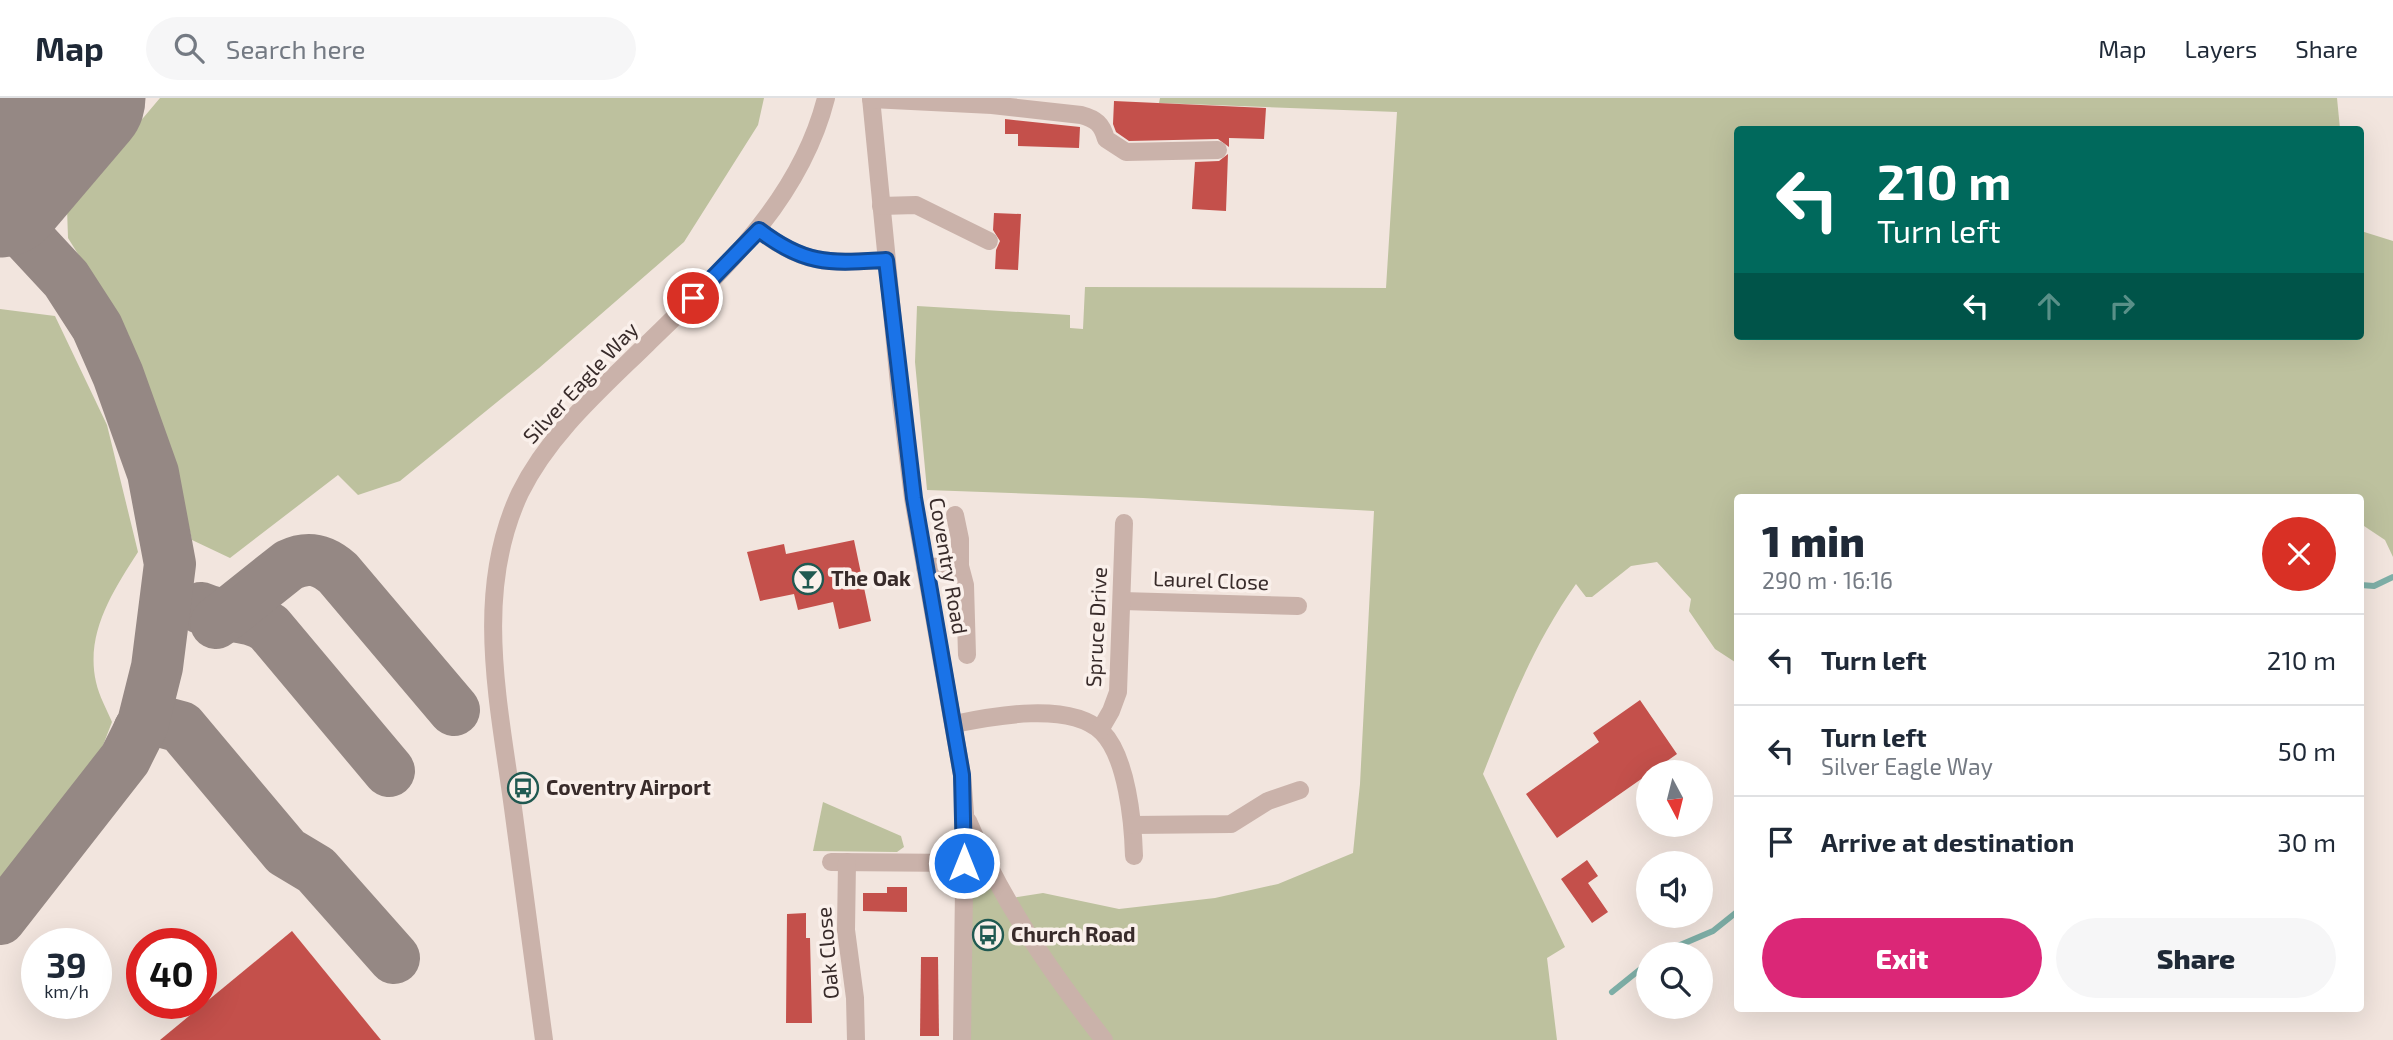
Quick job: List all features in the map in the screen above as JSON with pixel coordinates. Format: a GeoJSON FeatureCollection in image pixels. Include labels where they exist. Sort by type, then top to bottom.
{"type":"FeatureCollection","features":[{"type":"Feature","properties":{"kind":"street","name":"Silver Eagle Way"},"geometry":{"type":"LineString","coordinates":[[544,1040],[494,656],[494,589],[504,536],[533,470],[564,429],[759,230],[810,151],[826,98]]}},
{"type":"Feature","properties":{"kind":"street"},"geometry":{"type":"LineString","coordinates":[[871,99],[992,105],[1082,116],[1095,119],[1103,128],[1106,139],[1126,152],[1218,150]]}},
{"type":"Feature","properties":{"kind":"street","name":"Coventry Road"},"geometry":{"type":"LineString","coordinates":[[871,99],[900,394],[925,567],[954,723],[965,813],[962,1040]]}},
{"type":"Feature","properties":{"kind":"street"},"geometry":{"type":"LineString","coordinates":[[881,206],[916,205],[989,241]]}},
{"type":"Feature","properties":{"kind":"street"},"geometry":{"type":"LineString","coordinates":[[759,230],[796,255],[817,261],[886,260]]}},
{"type":"Feature","properties":{"kind":"street"},"geometry":{"type":"LineString","coordinates":[[955,514],[960,539],[960,566],[965,585],[967,655]]}},
{"type":"Feature","properties":{"kind":"street","name":"Spruce Drive"},"geometry":{"type":"LineString","coordinates":[[1100,730],[1118,692],[1124,523]]}},
{"type":"Feature","properties":{"kind":"street"},"geometry":{"type":"LineString","coordinates":[[925,567],[960,566]]}},
{"type":"Feature","properties":{"kind":"street","name":"Laurel Close"},"geometry":{"type":"LineString","coordinates":[[1122,601],[1298,606]]}},
{"type":"Feature","properties":{"kind":"street"},"geometry":{"type":"LineString","coordinates":[[954,723],[993,716],[1055,715],[1080,719],[1100,730],[1117,758],[1133,825],[1134,856]]}},
{"type":"Feature","properties":{"kind":"street"},"geometry":{"type":"LineString","coordinates":[[1133,825],[1231,824],[1268,801],[1300,790]]}},
{"type":"Feature","properties":{"kind":"street"},"geometry":{"type":"LineString","coordinates":[[965,813],[988,868],[1015,915],[1050,971],[1104,1040]]}},
{"type":"Feature","properties":{"kind":"street","name":"Oak Close"},"geometry":{"type":"LineString","coordinates":[[856,1040],[855,998],[839,862],[964,863]]}},
{"type":"Feature","properties":{"kind":"green space"},"geometry":{"type":"Polygon","coordinates":[[[160,98],[764,98],[758,125],[684,242],[539,368],[400,481],[358,495],[338,475],[230,558],[192,540],[172,455],[128,334],[68,238],[67,208],[160,98]]]}},
{"type":"Feature","properties":{"kind":"green space"},"geometry":{"type":"Polygon","coordinates":[[[1160,98],[2337,98],[2340,126],[1734,126],[1734,340],[2364,340],[2364,232],[2393,241],[2393,557],[2385,540],[2364,526],[2364,494],[1734,494],[1734,661],[1715,649],[1689,611],[1691,599],[1657,562],[1631,566],[1592,597],[1586,597],[1576,584],[1535,653],[1483,774],[1565,947],[1547,958],[1557,1040],[963,1040],[965,813],[1005,899],[1043,893],[1119,909],[1215,898],[1278,884],[1353,853],[1360,784],[1374,511],[1143,498],[927,490],[915,362],[917,306],[1070,315],[1070,328],[1083,329],[1085,287],[1386,288],[1397,112],[1159,103],[1160,98]]]}},
{"type":"Feature","properties":{"kind":"green space"},"geometry":{"type":"Polygon","coordinates":[[[0,309],[55,316],[107,425],[138,552],[111,597],[94,646],[96,682],[112,722],[97,761],[0,883],[0,309]]]}},
{"type":"Feature","properties":{"kind":"green space"},"geometry":{"type":"Polygon","coordinates":[[[823,802],[901,836],[904,847],[897,852],[813,851],[823,802]]]}},
{"type":"Feature","properties":{"kind":"building"},"geometry":{"type":"Polygon","coordinates":[[[1114,101],[1266,108],[1264,139],[1229,138],[1229,147],[1218,139],[1129,141],[1116,132],[1113,124],[1114,101]]]}},
{"type":"Feature","properties":{"kind":"building"},"geometry":{"type":"Polygon","coordinates":[[[1005,119],[1080,127],[1079,148],[1018,146],[1018,134],[1005,134],[1005,119]]]}},
{"type":"Feature","properties":{"kind":"building"},"geometry":{"type":"Polygon","coordinates":[[[1228,154],[1226,211],[1192,209],[1195,162],[1219,161],[1228,154]]]}},
{"type":"Feature","properties":{"kind":"building"},"geometry":{"type":"Polygon","coordinates":[[[994,213],[1021,214],[1018,270],[995,269],[996,250],[1000,241],[993,230],[994,213]]]}},
{"type":"Feature","properties":{"kind":"building","name":"The Oak"},"geometry":{"type":"Polygon","coordinates":[[[854,540],[871,621],[839,629],[833,602],[798,610],[794,594],[760,601],[747,552],[784,544],[786,554],[854,540]]]}},
{"type":"Feature","properties":{"kind":"building"},"geometry":{"type":"Polygon","coordinates":[[[1640,700],[1677,754],[1668,760],[1636,760],[1636,783],[1557,838],[1526,794],[1599,742],[1593,733],[1640,700]]]}},
{"type":"Feature","properties":{"kind":"building"},"geometry":{"type":"Polygon","coordinates":[[[1587,860],[1598,876],[1588,883],[1608,912],[1592,923],[1561,879],[1587,860]]]}},
{"type":"Feature","properties":{"kind":"building"},"geometry":{"type":"Polygon","coordinates":[[[887,887],[907,887],[907,912],[863,911],[863,893],[887,893],[887,887]]]}},
{"type":"Feature","properties":{"kind":"building"},"geometry":{"type":"Polygon","coordinates":[[[806,913],[806,938],[810,938],[812,1023],[786,1023],[787,914],[806,913]]]}},
{"type":"Feature","properties":{"kind":"building"},"geometry":{"type":"Polygon","coordinates":[[[292,931],[381,1040],[160,1040],[185,1019],[217,1019],[217,993],[292,931]]]}},
{"type":"Feature","properties":{"kind":"building"},"geometry":{"type":"Polygon","coordinates":[[[921,957],[938,957],[939,1036],[920,1036],[921,957]]]}},
{"type":"Feature","properties":{"kind":"waterway"},"geometry":{"type":"LineString","coordinates":[[2364,585],[2374,586],[2393,577]]}},
{"type":"Feature","properties":{"kind":"waterway"},"geometry":{"type":"LineString","coordinates":[[1687,942],[1713,931],[1734,914]]}},
{"type":"Feature","properties":{"kind":"waterway"},"geometry":{"type":"LineString","coordinates":[[1612,992],[1636,973]]}},
{"type":"Feature","properties":{"kind":"taxiway"},"geometry":{"type":"LineString","coordinates":[[0,919],[125,759],[143,723],[157,667],[170,564],[153,473],[118,375],[97,327],[66,279],[27,237],[17,217],[12,197],[22,167]]}},
{"type":"Feature","properties":{"kind":"taxiway"},"geometry":{"type":"LineString","coordinates":[[216,623],[289,565],[302,560],[315,560],[338,573],[454,710]]}},
{"type":"Feature","properties":{"kind":"taxiway"},"geometry":{"type":"LineString","coordinates":[[201,608],[253,620],[269,628],[389,771]]}},
{"type":"Feature","properties":{"kind":"taxiway"},"geometry":{"type":"LineString","coordinates":[[139,730],[155,720],[181,727],[286,852],[316,870],[394,958]]}},
{"type":"Feature","properties":{"kind":"runway"},"geometry":{"type":"LineString","coordinates":[[0,192],[80,98]]}},
{"type":"Feature","properties":{"kind":"place","name":"The Oak"},"geometry":{"type":"Point","coordinates":[808,579]}},
{"type":"Feature","properties":{"kind":"place","name":"Coventry Airport"},"geometry":{"type":"Point","coordinates":[523,788]}},
{"type":"Feature","properties":{"kind":"place","name":"Church Road"},"geometry":{"type":"Point","coordinates":[988,935]}},
{"type":"Feature","properties":{"kind":"route"},"geometry":{"type":"LineString","coordinates":[[693,298],[759,230],[796,255],[817,261],[886,260],[914,498],[962,775],[965,813],[964,863]]}}]}
